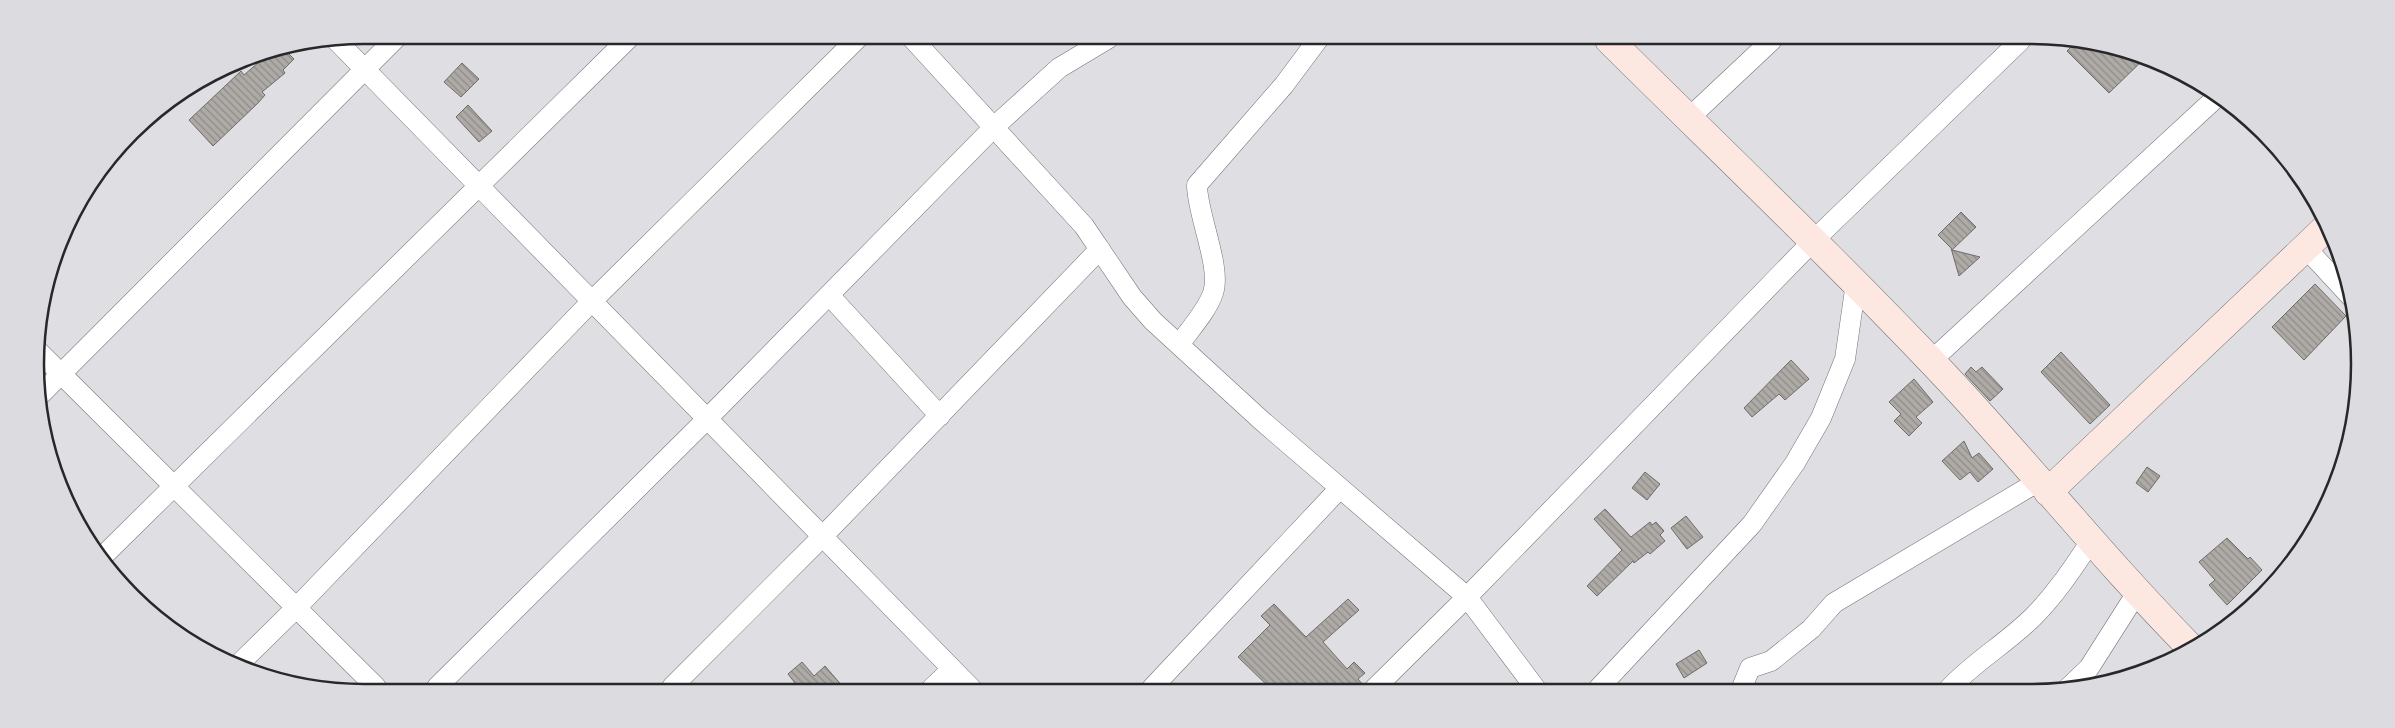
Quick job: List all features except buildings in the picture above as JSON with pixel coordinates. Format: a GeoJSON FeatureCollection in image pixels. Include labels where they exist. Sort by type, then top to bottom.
{"type":"FeatureCollection","features":[{"type":"Feature","properties":{"kind":"main road"},"geometry":{"type":"LineString","coordinates":[[1613,44],[1856,283],[1931,361],[2091,541],[2187,643]]}},
{"type":"Feature","properties":{"kind":"main road"},"geometry":{"type":"LineString","coordinates":[[2043,487],[2322,231]]}},
{"type":"Feature","properties":{"kind":"street"},"geometry":{"type":"LineString","coordinates":[[340,44],[967,684]]}},
{"type":"Feature","properties":{"kind":"street"},"geometry":{"type":"LineString","coordinates":[[45,390],[390,44]]}},
{"type":"Feature","properties":{"kind":"street"},"geometry":{"type":"LineString","coordinates":[[106,553],[623,44]]}},
{"type":"Feature","properties":{"kind":"street"},"geometry":{"type":"LineString","coordinates":[[243,661],[296,608],[591,302],[852,44]]}},
{"type":"Feature","properties":{"kind":"street"},"geometry":{"type":"LineString","coordinates":[[917,44],[1084,226],[1132,297],[1153,321],[1261,420],[1467,598],[1532,684]]}},
{"type":"Feature","properties":{"kind":"street"},"geometry":{"type":"LineString","coordinates":[[440,684],[708,418],[994,127],[1059,68],[1099,44]]}},
{"type":"Feature","properties":{"kind":"street"},"geometry":{"type":"LineString","coordinates":[[1179,345],[1205,308],[1214,290],[1214,274],[1197,185],[1284,85],[1315,44]]}},
{"type":"Feature","properties":{"kind":"street"},"geometry":{"type":"LineString","coordinates":[[1689,118],[1768,44]]}},
{"type":"Feature","properties":{"kind":"street"},"geometry":{"type":"LineString","coordinates":[[1379,684],[1467,598],[1813,241],[2017,44]]}},
{"type":"Feature","properties":{"kind":"street"},"geometry":{"type":"LineString","coordinates":[[1931,361],[2213,101]]}},
{"type":"Feature","properties":{"kind":"street"},"geometry":{"type":"LineString","coordinates":[[2304,246],[2341,286]]}},
{"type":"Feature","properties":{"kind":"street"},"geometry":{"type":"LineString","coordinates":[[676,684],[940,416],[1100,249]]}},
{"type":"Feature","properties":{"kind":"street"},"geometry":{"type":"LineString","coordinates":[[1603,684],[1752,524],[1795,463],[1821,418],[1845,359],[1856,283]]}},
{"type":"Feature","properties":{"kind":"street"},"geometry":{"type":"LineString","coordinates":[[829,295],[940,416]]}},
{"type":"Feature","properties":{"kind":"street"},"geometry":{"type":"LineString","coordinates":[[44,357],[373,684]]}},
{"type":"Feature","properties":{"kind":"street"},"geometry":{"type":"LineString","coordinates":[[1743,684],[1750,668],[1771,660],[1811,629],[1834,603],[2043,487]]}},
{"type":"Feature","properties":{"kind":"street"},"geometry":{"type":"LineString","coordinates":[[1156,684],[1340,488]]}},
{"type":"Feature","properties":{"kind":"street"},"geometry":{"type":"LineString","coordinates":[[1953,684],[1959,677],[1998,649],[2032,618],[2056,593],[2091,541]]}},
{"type":"Feature","properties":{"kind":"street"},"geometry":{"type":"LineString","coordinates":[[2075,682],[2089,668],[2138,591]]}},
{"type":"Feature","properties":{"kind":"street"},"geometry":{"type":"LineString","coordinates":[[936,684],[952,669]]}}]}
